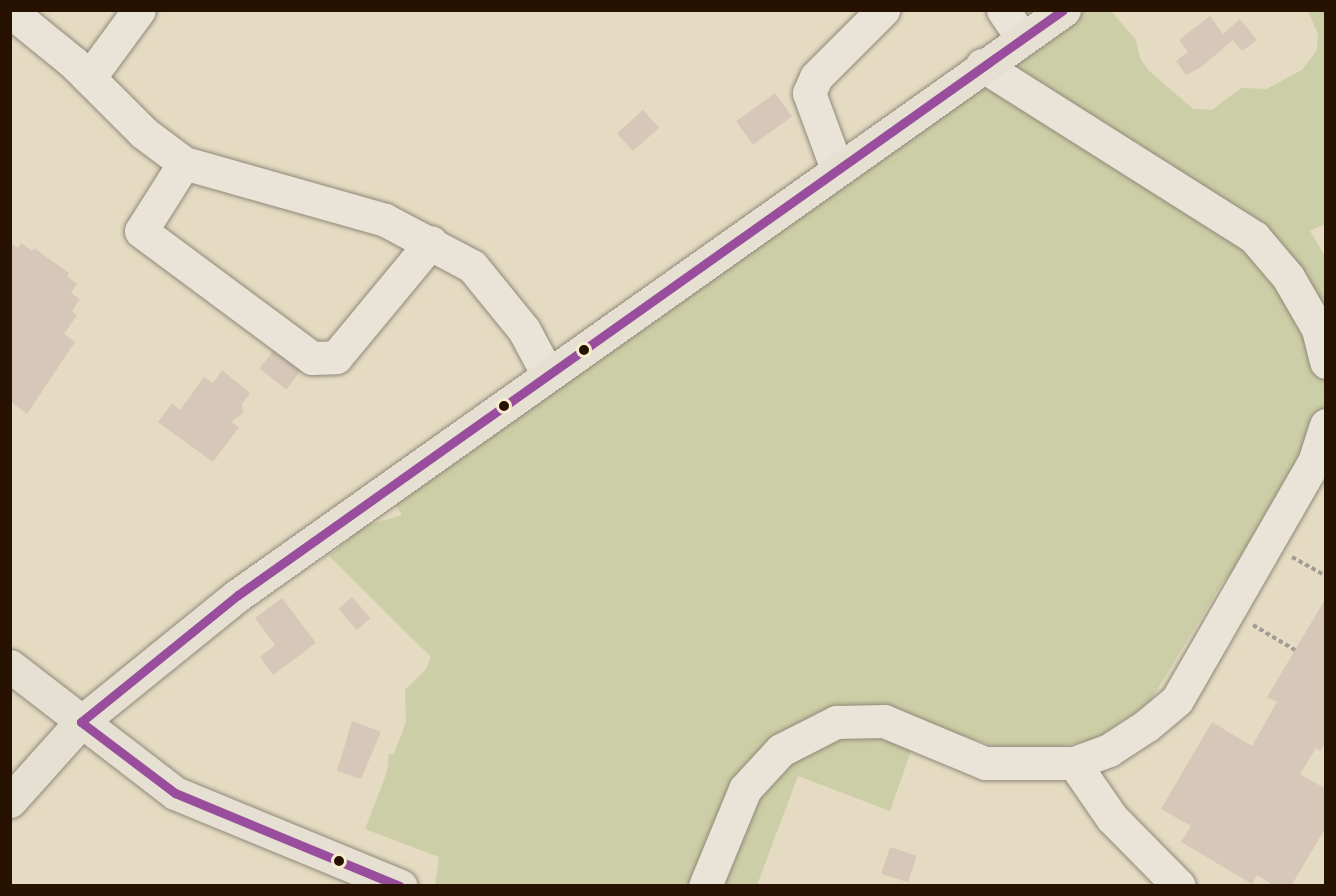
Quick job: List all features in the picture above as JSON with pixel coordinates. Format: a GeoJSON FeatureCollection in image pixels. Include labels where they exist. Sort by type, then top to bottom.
{"type":"FeatureCollection","features":[{"type":"Feature","properties":{"kind":"main road"},"geometry":{"type":"LineString","coordinates":[[10,801],[81,722],[238,595],[547,373],[982,65],[1064,10]]}},
{"type":"Feature","properties":{"kind":"main road"},"geometry":{"type":"LineString","coordinates":[[10,666],[175,793],[401,885]]}},
{"type":"Feature","properties":{"kind":"lane"},"geometry":{"type":"LineString","coordinates":[[89,78],[139,10]]}},
{"type":"Feature","properties":{"kind":"lane"},"geometry":{"type":"LineString","coordinates":[[837,169],[809,93],[816,77],[883,10]]}},
{"type":"Feature","properties":{"kind":"lane"},"geometry":{"type":"LineString","coordinates":[[1003,10],[1022,38]]}},
{"type":"Feature","properties":{"kind":"lane"},"geometry":{"type":"LineString","coordinates":[[10,11],[89,78],[144,133],[184,163],[339,205],[385,220],[431,242],[472,266],[524,330],[547,373]]}},
{"type":"Feature","properties":{"kind":"lane"},"geometry":{"type":"LineString","coordinates":[[982,65],[1254,237],[1288,277],[1322,328],[1326,362]]}},
{"type":"Feature","properties":{"kind":"lane"},"geometry":{"type":"LineString","coordinates":[[184,163],[141,231],[312,358],[336,357],[431,242]]}},
{"type":"Feature","properties":{"kind":"lane"},"geometry":{"type":"LineString","coordinates":[[705,885],[745,789],[782,750],[836,722],[884,721],[985,763],[1074,763],[1109,750],[1175,703],[1314,462],[1326,425]]}},
{"type":"Feature","properties":{"kind":"lane"},"geometry":{"type":"LineString","coordinates":[[1074,763],[1112,818],[1179,885]]}},
{"type":"Feature","properties":{"kind":"path"},"geometry":{"type":"LineString","coordinates":[[1268,543],[1326,576]]}},
{"type":"Feature","properties":{"kind":"path"},"geometry":{"type":"LineString","coordinates":[[1229,610],[1295,650]]}},
{"type":"Feature","properties":{"kind":"green space"},"geometry":{"type":"Polygon","coordinates":[[[1062,11],[1111,11],[1136,40],[1140,58],[1149,71],[1193,109],[1212,110],[1241,88],[1266,89],[1302,70],[1317,50],[1318,34],[1308,11],[1325,11],[1325,224],[1310,231],[1326,258],[1326,461],[1253,552],[1223,582],[1149,703],[1095,740],[1017,753],[952,732],[912,748],[890,811],[798,776],[757,885],[435,885],[439,857],[365,829],[387,772],[389,754],[394,754],[406,722],[405,690],[426,669],[431,657],[329,556],[364,526],[402,515],[386,488],[1062,11]]]}},
{"type":"Feature","properties":{"kind":"building"},"geometry":{"type":"Polygon","coordinates":[[[1210,16],[1223,34],[1240,19],[1257,40],[1242,51],[1233,40],[1200,68],[1186,75],[1176,61],[1188,52],[1179,40],[1210,16]]]}},
{"type":"Feature","properties":{"kind":"building"},"geometry":{"type":"Polygon","coordinates":[[[775,93],[792,116],[753,145],[736,121],[775,93]]]}},
{"type":"Feature","properties":{"kind":"building"},"geometry":{"type":"Polygon","coordinates":[[[643,110],[659,128],[633,151],[617,133],[643,110]]]}},
{"type":"Feature","properties":{"kind":"building"},"geometry":{"type":"Polygon","coordinates":[[[10,243],[18,248],[21,243],[32,251],[34,248],[69,273],[67,276],[77,284],[71,293],[80,299],[72,311],[77,315],[64,334],[75,342],[27,414],[10,401],[10,243]]]}},
{"type":"Feature","properties":{"kind":"building"},"geometry":{"type":"Polygon","coordinates":[[[281,341],[308,362],[286,390],[259,369],[281,341]]]}},
{"type":"Feature","properties":{"kind":"building"},"geometry":{"type":"Polygon","coordinates":[[[222,370],[250,393],[242,404],[243,413],[231,422],[239,427],[213,462],[158,422],[172,403],[180,410],[204,377],[213,383],[222,370]]]}},
{"type":"Feature","properties":{"kind":"building"},"geometry":{"type":"Polygon","coordinates":[[[352,597],[370,618],[357,630],[338,609],[352,597]]]}},
{"type":"Feature","properties":{"kind":"building"},"geometry":{"type":"Polygon","coordinates":[[[282,598],[316,643],[273,675],[260,657],[275,645],[255,618],[282,598]]]}},
{"type":"Feature","properties":{"kind":"building"},"geometry":{"type":"Polygon","coordinates":[[[1326,598],[1326,742],[1320,751],[1316,748],[1300,774],[1326,789],[1326,827],[1291,886],[1275,886],[1257,875],[1252,884],[1181,842],[1191,826],[1161,809],[1212,722],[1252,746],[1277,702],[1267,697],[1326,598]]]}},
{"type":"Feature","properties":{"kind":"building"},"geometry":{"type":"Polygon","coordinates":[[[352,721],[381,732],[361,779],[337,771],[352,721]]]}},
{"type":"Feature","properties":{"kind":"building"},"geometry":{"type":"Polygon","coordinates":[[[890,847],[917,856],[908,882],[881,874],[890,847]]]}},
{"type":"Feature","properties":{"kind":"transit line"},"geometry":{"type":"LineString","coordinates":[[81,722],[238,595],[1063,10]]}},
{"type":"Feature","properties":{"kind":"transit line"},"geometry":{"type":"LineString","coordinates":[[81,722],[175,793],[400,886]]}}]}
